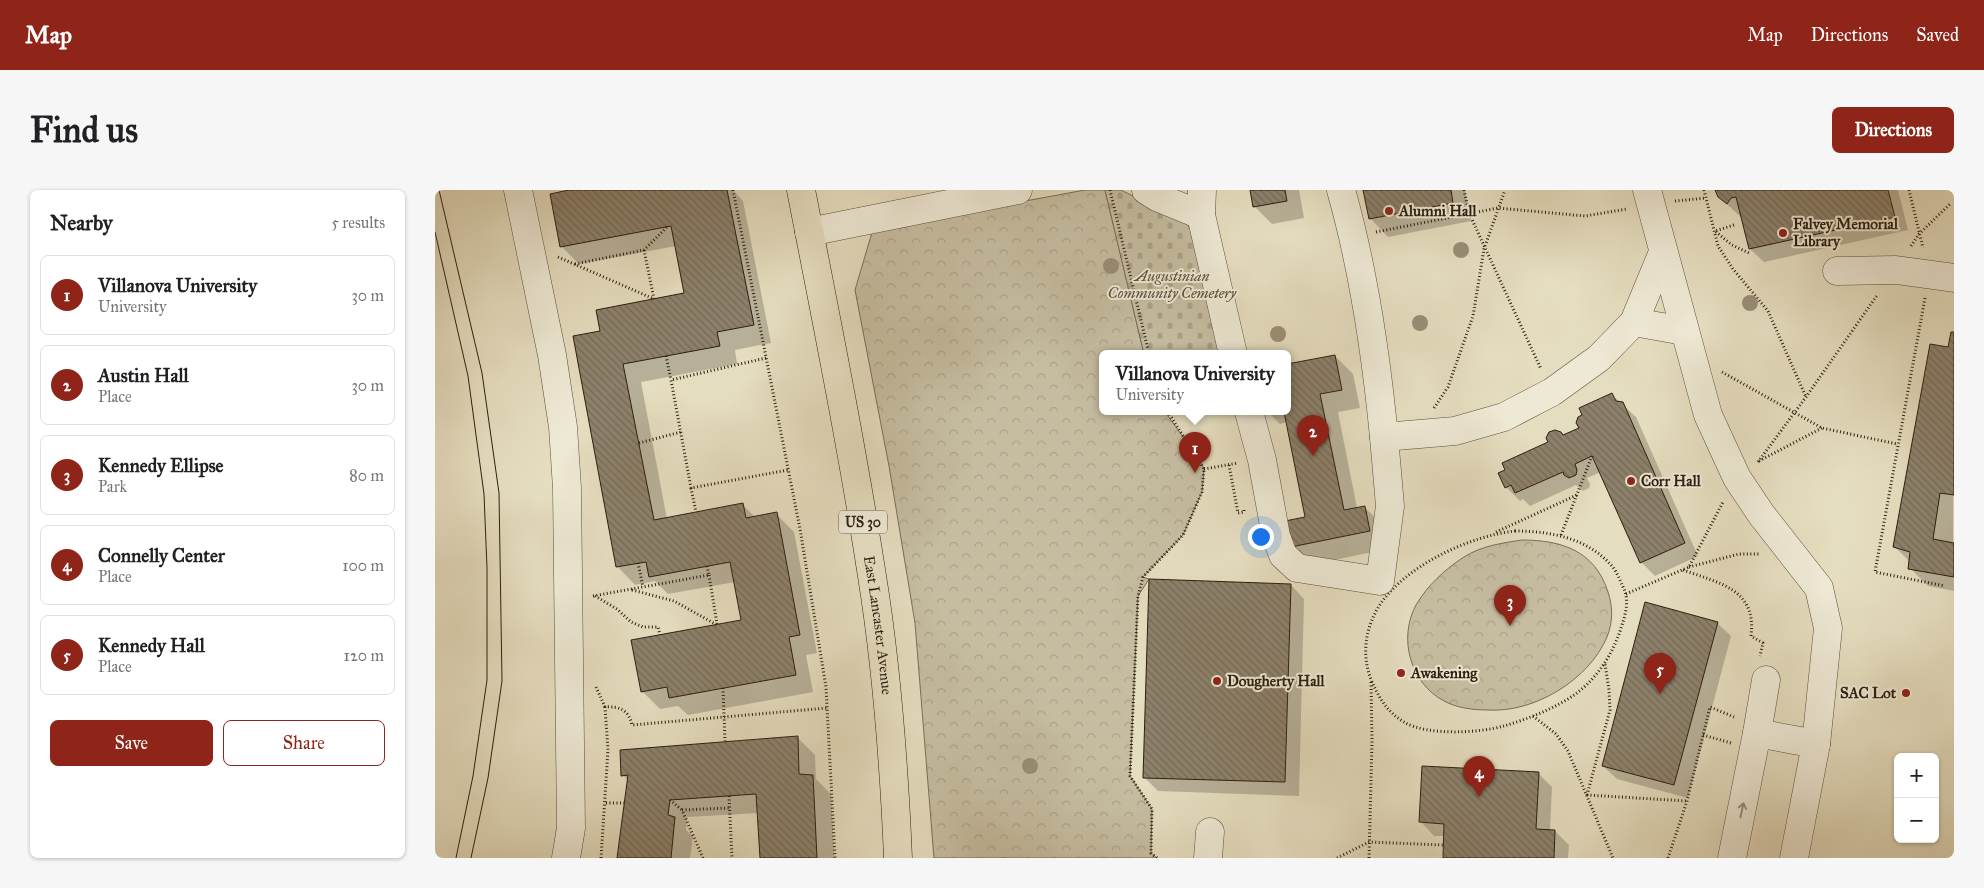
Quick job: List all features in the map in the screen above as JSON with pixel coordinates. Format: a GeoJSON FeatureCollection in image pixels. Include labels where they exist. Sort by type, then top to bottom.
{"type":"FeatureCollection","features":[{"type":"Feature","properties":{"kind":"highway","name":"East Lancaster Avenue"},"geometry":{"type":"LineString","coordinates":[[801,190],[872,576],[890,735],[898,858]]}},
{"type":"Feature","properties":{"kind":"lane"},"geometry":{"type":"LineString","coordinates":[[518,190],[552,355],[563,427],[567,488],[571,828],[566,858]]}},
{"type":"Feature","properties":{"kind":"lane"},"geometry":{"type":"LineString","coordinates":[[809,232],[1017,190]]}},
{"type":"Feature","properties":{"kind":"lane"},"geometry":{"type":"LineString","coordinates":[[1146,190],[1157,196],[1201,202],[1232,350]]}},
{"type":"Feature","properties":{"kind":"lane"},"geometry":{"type":"LineString","coordinates":[[1250,415],[1263,460],[1276,536],[1283,555],[1297,568],[1380,581],[1389,506],[1389,484],[1378,376],[1354,237],[1341,190]]}},
{"type":"Feature","properties":{"kind":"lane"},"geometry":{"type":"LineString","coordinates":[[1649,198],[1708,416],[1737,478],[1761,514],[1819,588],[1828,628],[1816,744],[1794,858]]}},
{"type":"Feature","properties":{"kind":"lane"},"geometry":{"type":"LineString","coordinates":[[1384,437],[1455,431],[1504,417],[1551,392],[1599,358],[1634,322],[1663,252]]}},
{"type":"Feature","properties":{"kind":"lane"},"geometry":{"type":"LineString","coordinates":[[1837,271],[1895,270],[1942,276]]}},
{"type":"Feature","properties":{"kind":"lane"},"geometry":{"type":"LineString","coordinates":[[1634,322],[1687,343]]}},
{"type":"Feature","properties":{"kind":"lane"},"geometry":{"type":"LineString","coordinates":[[1732,858],[1744,734],[1763,669]]}},
{"type":"Feature","properties":{"kind":"lane"},"geometry":{"type":"LineString","coordinates":[[1744,734],[1816,744]]}},
{"type":"Feature","properties":{"kind":"path"},"geometry":{"type":"LineString","coordinates":[[733,190],[788,470],[814,609],[826,687],[835,858]]}},
{"type":"Feature","properties":{"kind":"path"},"geometry":{"type":"LineString","coordinates":[[1110,190],[1148,350]]}},
{"type":"Feature","properties":{"kind":"path"},"geometry":{"type":"LineString","coordinates":[[1464,190],[1469,213],[1551,392]]}},
{"type":"Feature","properties":{"kind":"path"},"geometry":{"type":"LineString","coordinates":[[1418,434],[1448,387],[1473,316],[1485,249],[1505,190]]}},
{"type":"Feature","properties":{"kind":"path"},"geometry":{"type":"LineString","coordinates":[[1704,190],[1717,246],[1768,311],[1806,397]]}},
{"type":"Feature","properties":{"kind":"path"},"geometry":{"type":"LineString","coordinates":[[1909,190],[1919,234],[1942,276],[1897,444],[1875,572],[1945,586]]}},
{"type":"Feature","properties":{"kind":"path"},"geometry":{"type":"LineString","coordinates":[[1354,237],[1498,208],[1585,216],[1649,198],[1706,198]]}},
{"type":"Feature","properties":{"kind":"path"},"geometry":{"type":"LineString","coordinates":[[1758,461],[1806,397],[1919,234],[1950,204]]}},
{"type":"Feature","properties":{"kind":"path"},"geometry":{"type":"LineString","coordinates":[[1715,231],[1734,225]]}},
{"type":"Feature","properties":{"kind":"path"},"geometry":{"type":"LineString","coordinates":[[575,264],[644,250],[667,227]]}},
{"type":"Feature","properties":{"kind":"path"},"geometry":{"type":"LineString","coordinates":[[1715,231],[1732,245],[1749,253]]}},
{"type":"Feature","properties":{"kind":"path"},"geometry":{"type":"LineString","coordinates":[[553,255],[654,299],[644,250]]}},
{"type":"Feature","properties":{"kind":"path"},"geometry":{"type":"LineString","coordinates":[[1687,343],[1793,413],[1822,428],[1897,444]]}},
{"type":"Feature","properties":{"kind":"path"},"geometry":{"type":"LineString","coordinates":[[666,356],[696,512]]}},
{"type":"Feature","properties":{"kind":"path"},"geometry":{"type":"LineString","coordinates":[[671,380],[766,358]]}},
{"type":"Feature","properties":{"kind":"path"},"geometry":{"type":"LineString","coordinates":[[1157,858],[1151,853],[1152,809],[1130,776],[1137,596],[1143,577],[1183,535],[1202,492],[1204,470],[1170,415]]}},
{"type":"Feature","properties":{"kind":"path"},"geometry":{"type":"LineString","coordinates":[[1689,567],[1737,478],[1758,461],[1822,428]]}},
{"type":"Feature","properties":{"kind":"path"},"geometry":{"type":"LineString","coordinates":[[639,443],[681,432]]}},
{"type":"Feature","properties":{"kind":"path"},"geometry":{"type":"LineString","coordinates":[[1561,535],[1593,456]]}},
{"type":"Feature","properties":{"kind":"path"},"geometry":{"type":"LineString","coordinates":[[1204,470],[1263,460]]}},
{"type":"Feature","properties":{"kind":"path"},"geometry":{"type":"LineString","coordinates":[[691,488],[788,470]]}},
{"type":"Feature","properties":{"kind":"path"},"geometry":{"type":"LineString","coordinates":[[1485,536],[1515,531],[1539,531],[1561,535],[1600,555],[1613,567],[1626,594],[1627,611],[1613,649],[1605,664],[1577,693],[1533,715],[1503,726],[1445,732],[1424,729],[1405,723],[1391,713],[1379,698],[1365,658],[1366,637],[1371,622],[1388,595],[1423,566],[1477,539],[1577,495]]}},
{"type":"Feature","properties":{"kind":"path"},"geometry":{"type":"LineString","coordinates":[[1626,594],[1689,567],[1739,554],[1763,554]]}},
{"type":"Feature","properties":{"kind":"path"},"geometry":{"type":"LineString","coordinates":[[639,563],[643,587]]}},
{"type":"Feature","properties":{"kind":"path"},"geometry":{"type":"LineString","coordinates":[[1683,569],[1735,591],[1744,602],[1751,613],[1751,636],[1763,643],[1763,669]]}},
{"type":"Feature","properties":{"kind":"path"},"geometry":{"type":"LineString","coordinates":[[631,589],[674,602],[717,625],[709,575]]}},
{"type":"Feature","properties":{"kind":"path"},"geometry":{"type":"LineString","coordinates":[[594,596],[617,609],[631,622],[643,627],[658,627],[660,635]]}},
{"type":"Feature","properties":{"kind":"path"},"geometry":{"type":"LineString","coordinates":[[1587,795],[1610,710],[1605,664]]}},
{"type":"Feature","properties":{"kind":"path"},"geometry":{"type":"LineString","coordinates":[[1369,858],[1373,741],[1371,679]]}},
{"type":"Feature","properties":{"kind":"path"},"geometry":{"type":"LineString","coordinates":[[723,688],[725,742]]}},
{"type":"Feature","properties":{"kind":"path"},"geometry":{"type":"LineString","coordinates":[[601,858],[608,750],[605,707],[617,707],[624,710],[632,725],[827,708]]}},
{"type":"Feature","properties":{"kind":"path"},"geometry":{"type":"LineString","coordinates":[[1668,858],[1687,800],[1710,708],[1734,718],[1744,734]]}},
{"type":"Feature","properties":{"kind":"path"},"geometry":{"type":"LineString","coordinates":[[1533,715],[1561,739],[1613,858]]}},
{"type":"Feature","properties":{"kind":"path"},"geometry":{"type":"LineString","coordinates":[[1703,735],[1744,734]]}},
{"type":"Feature","properties":{"kind":"path"},"geometry":{"type":"LineString","coordinates":[[1587,795],[1687,800]]}},
{"type":"Feature","properties":{"kind":"path"},"geometry":{"type":"LineString","coordinates":[[729,796],[733,858]]}},
{"type":"Feature","properties":{"kind":"path"},"geometry":{"type":"LineString","coordinates":[[669,800],[682,810],[703,858]]}},
{"type":"Feature","properties":{"kind":"path"},"geometry":{"type":"LineString","coordinates":[[606,803],[625,804]]}},
{"type":"Feature","properties":{"kind":"path"},"geometry":{"type":"LineString","coordinates":[[682,810],[729,808]]}},
{"type":"Feature","properties":{"kind":"path"},"geometry":{"type":"LineString","coordinates":[[1337,858],[1369,842],[1443,845]]}},
{"type":"Feature","properties":{"kind":"green space"},"geometry":{"type":"Polygon","coordinates":[[[1085,190],[1105,190],[1143,350],[1099,350],[1099,415],[1167,415],[1198,457],[1204,469],[1202,492],[1183,535],[1143,577],[1149,579],[1138,596],[1130,776],[1152,809],[1151,853],[1157,858],[934,858],[915,623],[889,466],[855,290],[873,229],[1085,190]]]}},
{"type":"Feature","properties":{"kind":"green space","name":"Augustinian Community Cemetery"},"geometry":{"type":"Polygon","coordinates":[[[1105,190],[1121,190],[1153,206],[1201,215],[1232,350],[1143,350],[1105,190]]]}},
{"type":"Feature","properties":{"kind":"green space"},"geometry":{"type":"Polygon","coordinates":[[[1522,540],[1550,542],[1563,546],[1586,558],[1595,567],[1602,578],[1611,603],[1612,614],[1607,637],[1599,653],[1574,680],[1541,700],[1523,706],[1488,710],[1460,707],[1444,701],[1432,693],[1423,683],[1415,671],[1411,659],[1408,631],[1416,605],[1437,578],[1464,557],[1485,548],[1522,540]]]}},
{"type":"Feature","properties":{"kind":"building"},"geometry":{"type":"Polygon","coordinates":[[[569,190],[727,190],[754,325],[717,332],[720,346],[623,364],[654,520],[743,503],[746,518],[777,512],[800,635],[789,637],[796,675],[669,698],[667,687],[641,692],[631,640],[741,620],[730,562],[649,577],[646,562],[616,567],[573,336],[600,331],[596,310],[684,293],[671,226],[560,247],[550,194],[569,190]]]}},
{"type":"Feature","properties":{"kind":"building"},"geometry":{"type":"Polygon","coordinates":[[[1250,190],[1285,190],[1287,201],[1253,207],[1250,190]]]}},
{"type":"Feature","properties":{"kind":"building","name":"Alumni Hall"},"geometry":{"type":"Polygon","coordinates":[[[1363,190],[1451,190],[1453,203],[1369,219],[1363,190]]]}},
{"type":"Feature","properties":{"kind":"building","name":"Falvey Memorial Library"},"geometry":{"type":"Polygon","coordinates":[[[1715,190],[1888,190],[1895,217],[1749,249],[1736,197],[1731,198],[1727,204],[1718,197],[1715,190]]]}},
{"type":"Feature","properties":{"kind":"building"},"geometry":{"type":"Polygon","coordinates":[[[1951,332],[1954,332],[1954,495],[1940,493],[1933,539],[1954,543],[1954,577],[1908,569],[1910,552],[1893,547],[1930,344],[1948,347],[1951,332]]]}},
{"type":"Feature","properties":{"kind":"building"},"geometry":{"type":"Polygon","coordinates":[[[1335,355],[1342,390],[1320,394],[1344,510],[1365,506],[1370,531],[1291,547],[1285,521],[1305,517],[1285,415],[1291,415],[1291,363],[1335,355]]]}},
{"type":"Feature","properties":{"kind":"building","name":"Corr Hall"},"geometry":{"type":"Polygon","coordinates":[[[1612,393],[1616,401],[1623,402],[1685,543],[1640,563],[1592,456],[1575,464],[1576,475],[1569,478],[1563,472],[1515,493],[1511,485],[1505,488],[1498,473],[1505,470],[1502,463],[1548,442],[1546,438],[1549,432],[1555,430],[1563,435],[1579,428],[1576,423],[1578,417],[1582,415],[1579,408],[1612,393]]]}},
{"type":"Feature","properties":{"kind":"building","name":"Dougherty Hall"},"geometry":{"type":"Polygon","coordinates":[[[1149,579],[1291,584],[1285,782],[1143,778],[1149,579]]]}},
{"type":"Feature","properties":{"kind":"building"},"geometry":{"type":"Polygon","coordinates":[[[1645,602],[1718,622],[1674,785],[1602,766],[1645,602]]]}},
{"type":"Feature","properties":{"kind":"building"},"geometry":{"type":"Polygon","coordinates":[[[798,736],[799,774],[813,775],[817,858],[760,858],[756,794],[670,800],[668,815],[675,817],[671,858],[617,858],[628,775],[621,776],[620,750],[798,736]]]}},
{"type":"Feature","properties":{"kind":"building"},"geometry":{"type":"Polygon","coordinates":[[[1422,766],[1539,772],[1536,829],[1555,830],[1554,858],[1443,858],[1444,824],[1419,822],[1422,766]]]}},
{"type":"Feature","properties":{"kind":"tram line"},"geometry":{"type":"LineString","coordinates":[[439,190],[482,373],[499,493],[502,681],[488,778],[471,858]]}},
{"type":"Feature","properties":{"kind":"tram line"},"geometry":{"type":"LineString","coordinates":[[435,232],[468,376],[484,494],[487,568],[487,680],[473,776],[456,858]]}},
{"type":"Feature","properties":{"kind":"place","name":"Alumni Hall"},"geometry":{"type":"Point","coordinates":[1389,211]}},
{"type":"Feature","properties":{"kind":"place","name":"Falvey Memorial Library"},"geometry":{"type":"Point","coordinates":[1783,233]}},
{"type":"Feature","properties":{"kind":"place","name":"Austin Hall"},"geometry":{"type":"Point","coordinates":[1313,456]}},
{"type":"Feature","properties":{"kind":"place","name":"Villanova University"},"geometry":{"type":"Point","coordinates":[1195,473]}},
{"type":"Feature","properties":{"kind":"place","name":"Corr Hall"},"geometry":{"type":"Point","coordinates":[1631,481]}},
{"type":"Feature","properties":{"kind":"place","name":"Kennedy Ellipse"},"geometry":{"type":"Point","coordinates":[1510,626]}},
{"type":"Feature","properties":{"kind":"place","name":"Awakening"},"geometry":{"type":"Point","coordinates":[1401,673]}},
{"type":"Feature","properties":{"kind":"place","name":"Dougherty Hall"},"geometry":{"type":"Point","coordinates":[1217,681]}},
{"type":"Feature","properties":{"kind":"place","name":"SAC Lot"},"geometry":{"type":"Point","coordinates":[1906,693]}},
{"type":"Feature","properties":{"kind":"place","name":"Kennedy Hall"},"geometry":{"type":"Point","coordinates":[1660,694]}},
{"type":"Feature","properties":{"kind":"place","name":"Connelly Center"},"geometry":{"type":"Point","coordinates":[1479,797]}}]}
